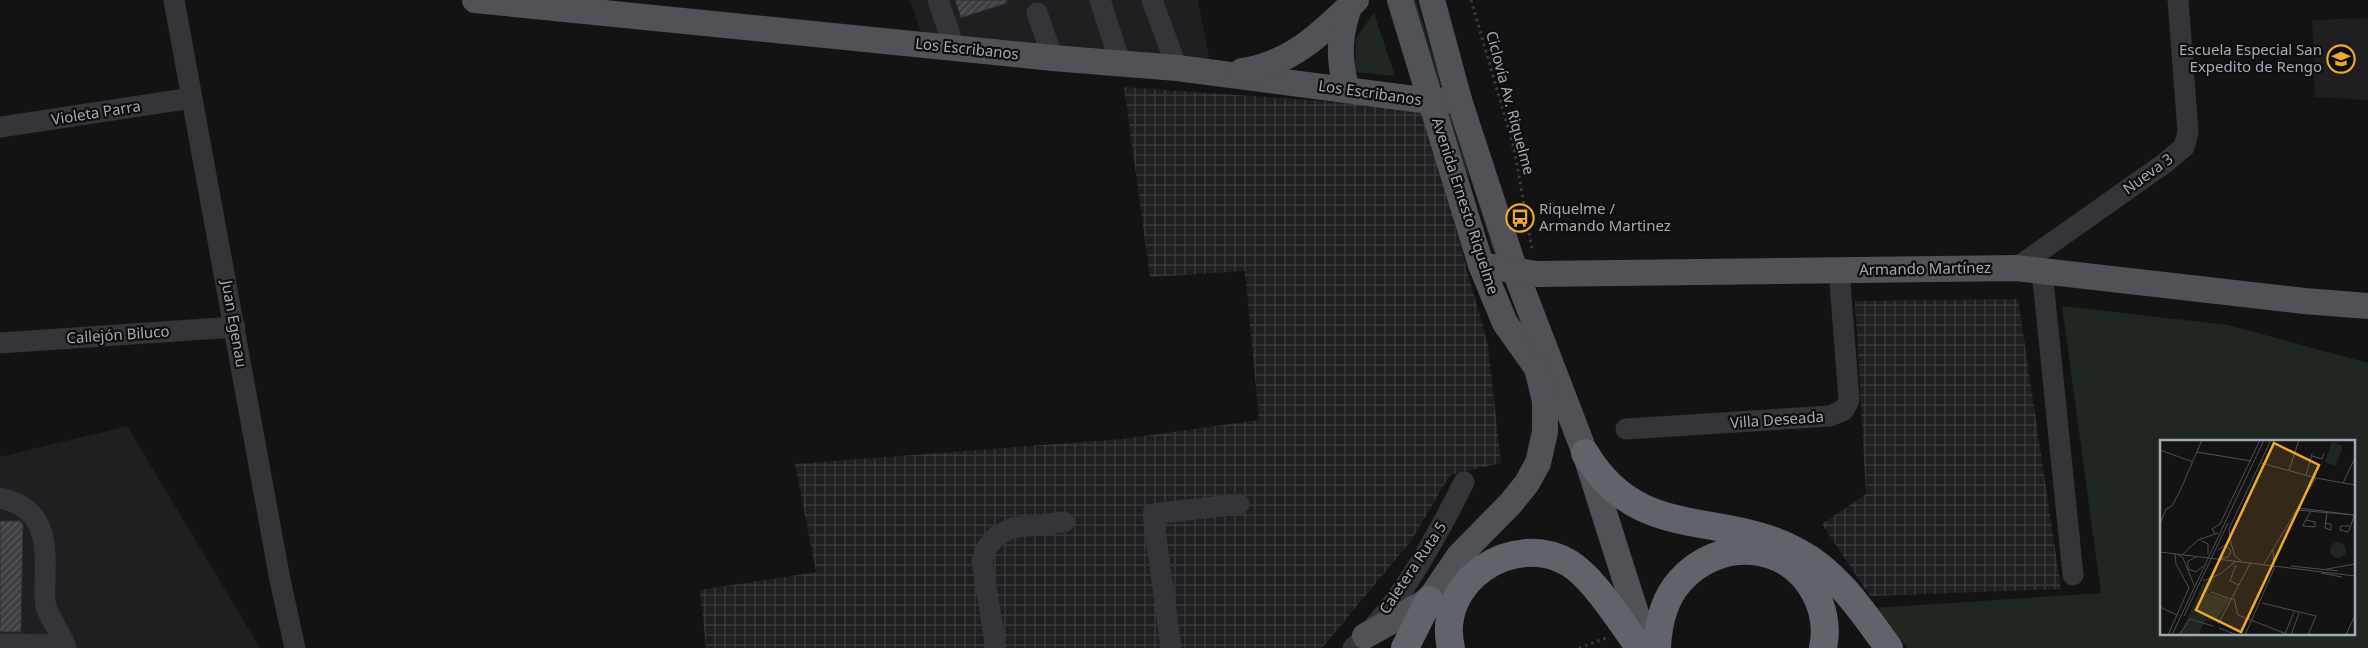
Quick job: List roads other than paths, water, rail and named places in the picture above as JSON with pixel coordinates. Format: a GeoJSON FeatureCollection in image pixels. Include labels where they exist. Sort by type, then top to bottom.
{"type":"FeatureCollection","features":[{"type":"Feature","properties":{"kind":"highway"},"geometry":{"type":"LineString","coordinates":[[1585,453],[1600,476],[1610,486],[1628,500],[1653,514],[1682,522],[1765,538],[1799,552],[1839,583],[1889,648]]}},
{"type":"Feature","properties":{"kind":"highway"},"geometry":{"type":"LineString","coordinates":[[1657,648],[1663,612],[1680,581],[1690,571],[1712,557],[1735,550],[1758,551],[1780,558],[1806,579],[1822,610],[1825,634],[1823,648]]}},
{"type":"Feature","properties":{"kind":"highway"},"geometry":{"type":"LineString","coordinates":[[1451,648],[1449,630],[1451,616],[1461,590],[1479,570],[1503,557],[1516,554],[1543,554],[1569,563],[1580,571],[1638,642]]}},
{"type":"Feature","properties":{"kind":"highway"},"geometry":{"type":"LineString","coordinates":[[1406,648],[1429,600]]}},
{"type":"Feature","properties":{"kind":"main road","name":"Los Escribanos"},"geometry":{"type":"LineString","coordinates":[[475,0],[633,9],[1053,58],[1177,68],[1430,101],[1459,100]]}},
{"type":"Feature","properties":{"kind":"main road","name":"Avenida Ernesto Riquelme"},"geometry":{"type":"LineString","coordinates":[[1400,0],[1481,265],[1505,323],[1538,368],[1553,401],[1585,453]]}},
{"type":"Feature","properties":{"kind":"main road","name":"Avenida Ernesto Riquelme"},"geometry":{"type":"LineString","coordinates":[[1432,0],[1459,100],[1525,273],[1585,453],[1638,642]]}},
{"type":"Feature","properties":{"kind":"main road"},"geometry":{"type":"LineString","coordinates":[[1224,74],[1268,64],[1300,50],[1320,35],[1352,3]]}},
{"type":"Feature","properties":{"kind":"main road"},"geometry":{"type":"LineString","coordinates":[[1347,89],[1343,76],[1340,48],[1344,22],[1352,3]]}},
{"type":"Feature","properties":{"kind":"main road","name":"Armando Martínez"},"geometry":{"type":"LineString","coordinates":[[1481,265],[1525,273],[2016,268],[2304,301],[2368,306]]}},
{"type":"Feature","properties":{"kind":"main road"},"geometry":{"type":"LineString","coordinates":[[1359,642],[1429,600],[1459,556],[1520,492],[1538,463],[1543,448],[1546,416],[1538,368]]}},
{"type":"Feature","properties":{"kind":"street","name":"Juan Egenau"},"geometry":{"type":"LineString","coordinates":[[174,0],[280,580],[295,648]]}},
{"type":"Feature","properties":{"kind":"street"},"geometry":{"type":"LineString","coordinates":[[938,0],[954,47]]}},
{"type":"Feature","properties":{"kind":"street"},"geometry":{"type":"LineString","coordinates":[[1100,0],[1120,62]]}},
{"type":"Feature","properties":{"kind":"street"},"geometry":{"type":"LineString","coordinates":[[1152,0],[1177,68]]}},
{"type":"Feature","properties":{"kind":"street","name":"Nueva 3"},"geometry":{"type":"LineString","coordinates":[[2016,268],[2165,163],[2184,147],[2188,132],[2178,0]]}},
{"type":"Feature","properties":{"kind":"street"},"geometry":{"type":"LineString","coordinates":[[1037,13],[1053,58]]}},
{"type":"Feature","properties":{"kind":"street","name":"Violeta Parra"},"geometry":{"type":"LineString","coordinates":[[0,127],[192,98]]}},
{"type":"Feature","properties":{"kind":"street","name":"Villa Deseada"},"geometry":{"type":"LineString","coordinates":[[1626,429],[1830,416],[1844,410],[1849,400],[1839,270]]}},
{"type":"Feature","properties":{"kind":"street"},"geometry":{"type":"LineString","coordinates":[[2042,270],[2072,575]]}},
{"type":"Feature","properties":{"kind":"street","name":"Callejón Biluco"},"geometry":{"type":"LineString","coordinates":[[0,343],[235,327]]}},
{"type":"Feature","properties":{"kind":"street","name":"Caletera Ruta 5"},"geometry":{"type":"LineString","coordinates":[[1359,642],[1388,608],[1417,566],[1446,520],[1464,482]]}},
{"type":"Feature","properties":{"kind":"street"},"geometry":{"type":"LineString","coordinates":[[0,498],[22,506],[31,514],[43,533],[46,544],[46,607],[66,646],[0,644]]}},
{"type":"Feature","properties":{"kind":"street"},"geometry":{"type":"LineString","coordinates":[[1171,648],[1153,514],[1239,504]]}},
{"type":"Feature","properties":{"kind":"street"},"geometry":{"type":"LineString","coordinates":[[996,648],[982,562],[987,548],[997,536],[1012,528],[1064,522]]}},
{"type":"Feature","properties":{"kind":"place","name":"Escuela Especial San Expedito de Rengo"},"geometry":{"type":"Point","coordinates":[2341,59]}},
{"type":"Feature","properties":{"kind":"place","name":"Riquelme / Armando Martinez"},"geometry":{"type":"Point","coordinates":[1520,218]}}]}
